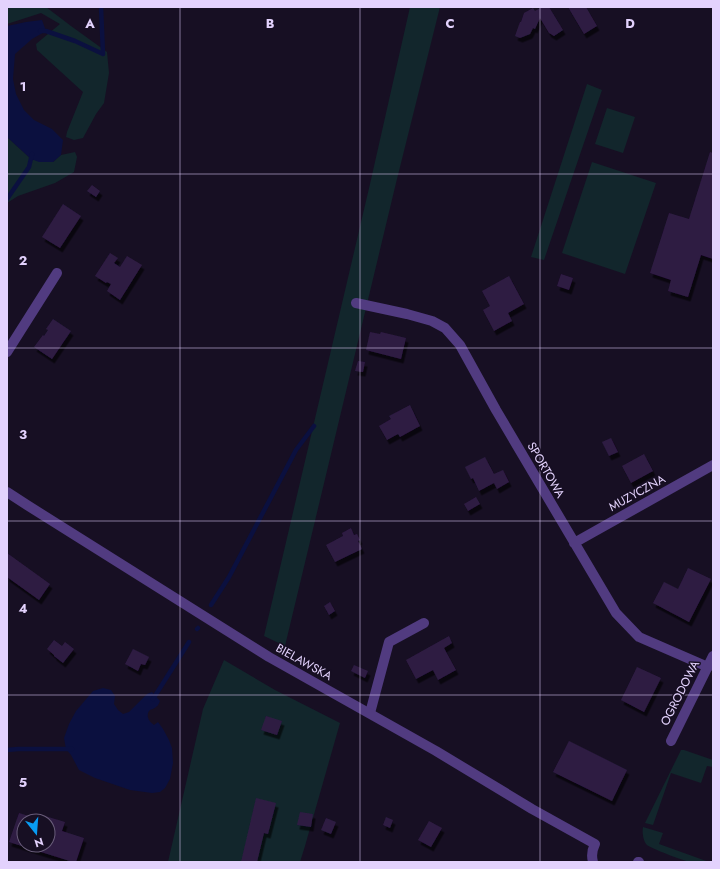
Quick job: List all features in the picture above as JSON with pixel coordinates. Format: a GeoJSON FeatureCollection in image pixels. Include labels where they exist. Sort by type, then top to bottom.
{"type":"FeatureCollection","features":[{"type":"Feature","properties":{"kind":"street"},"geometry":{"type":"LineString","coordinates":[[7,352],[57,273]]}},
{"type":"Feature","properties":{"kind":"street","name":"SPORTOWA"},"geometry":{"type":"LineString","coordinates":[[356,303],[432,321],[445,328],[460,345],[496,410],[616,613],[639,637],[708,667]]}},
{"type":"Feature","properties":{"kind":"street","name":"MUZYCZNA"},"geometry":{"type":"LineString","coordinates":[[574,543],[713,465]]}},
{"type":"Feature","properties":{"kind":"street","name":"BIELAWSKA"},"geometry":{"type":"LineString","coordinates":[[7,492],[269,657],[370,713],[532,809],[595,844],[592,850],[593,862]]}},
{"type":"Feature","properties":{"kind":"street"},"geometry":{"type":"LineString","coordinates":[[370,713],[390,642],[424,623]]}},
{"type":"Feature","properties":{"kind":"street","name":"OGRODOWA"},"geometry":{"type":"LineString","coordinates":[[671,741],[713,656]]}},
{"type":"Feature","properties":{"kind":"shaded area"},"geometry":{"type":"Polygon","coordinates":[[[7,7],[46,7],[107,52],[109,73],[104,103],[96,114],[83,138],[74,140],[66,137],[83,92],[37,50],[36,44],[60,24],[41,13],[7,24],[7,7]]]}},
{"type":"Feature","properties":{"kind":"shaded area"},"geometry":{"type":"Polygon","coordinates":[[[410,7],[440,7],[396,183],[285,646],[264,636],[410,7]]]}},
{"type":"Feature","properties":{"kind":"shaded area"},"geometry":{"type":"Polygon","coordinates":[[[42,20],[46,31],[32,39],[15,54],[13,79],[16,94],[24,110],[34,120],[52,129],[63,140],[61,155],[53,162],[39,162],[31,159],[7,137],[7,26],[42,20]]]}},
{"type":"Feature","properties":{"kind":"shaded area"},"geometry":{"type":"Polygon","coordinates":[[[587,84],[602,90],[544,260],[531,257],[587,84]]]}},
{"type":"Feature","properties":{"kind":"shaded area"},"geometry":{"type":"Polygon","coordinates":[[[607,108],[635,117],[623,153],[595,144],[607,108]]]}},
{"type":"Feature","properties":{"kind":"shaded area"},"geometry":{"type":"Polygon","coordinates":[[[7,137],[31,159],[53,162],[61,155],[75,152],[77,157],[74,172],[55,183],[18,196],[7,203],[7,137]]]}},
{"type":"Feature","properties":{"kind":"shaded area"},"geometry":{"type":"Polygon","coordinates":[[[592,162],[656,183],[625,274],[562,253],[592,162]]]}},
{"type":"Feature","properties":{"kind":"shaded area"},"geometry":{"type":"Polygon","coordinates":[[[224,660],[275,690],[340,723],[300,862],[168,862],[203,709],[224,660]]]}},
{"type":"Feature","properties":{"kind":"shaded area"},"geometry":{"type":"Polygon","coordinates":[[[103,688],[111,690],[115,696],[114,704],[123,714],[129,712],[147,694],[152,692],[160,701],[157,707],[150,710],[148,716],[149,720],[154,725],[158,722],[169,740],[172,748],[173,763],[170,779],[165,788],[160,792],[152,793],[130,790],[95,778],[79,770],[66,749],[64,738],[76,711],[93,691],[103,688]]]}},
{"type":"Feature","properties":{"kind":"shaded area"},"geometry":{"type":"Polygon","coordinates":[[[681,750],[713,760],[713,767],[707,766],[701,783],[671,773],[653,825],[645,823],[681,750]]]}},
{"type":"Feature","properties":{"kind":"shaded area"},"geometry":{"type":"Polygon","coordinates":[[[643,827],[663,833],[659,844],[709,862],[690,862],[649,847],[644,839],[643,827]]]}},
{"type":"Feature","properties":{"kind":"building"},"geometry":{"type":"Polygon","coordinates":[[[542,7],[549,7],[563,30],[554,36],[549,33],[540,18],[535,29],[533,28],[530,34],[520,38],[515,36],[524,13],[533,8],[535,11],[542,7]]]}},
{"type":"Feature","properties":{"kind":"building"},"geometry":{"type":"Polygon","coordinates":[[[568,7],[586,7],[597,26],[584,34],[568,7]]]}},
{"type":"Feature","properties":{"kind":"building"},"geometry":{"type":"Polygon","coordinates":[[[710,152],[713,153],[713,259],[701,255],[688,297],[668,291],[671,280],[650,273],[669,213],[689,219],[710,152]]]}},
{"type":"Feature","properties":{"kind":"building"},"geometry":{"type":"Polygon","coordinates":[[[92,185],[100,191],[96,197],[87,191],[92,185]]]}},
{"type":"Feature","properties":{"kind":"building"},"geometry":{"type":"Polygon","coordinates":[[[63,204],[81,216],[60,248],[42,237],[63,204]]]}},
{"type":"Feature","properties":{"kind":"building"},"geometry":{"type":"Polygon","coordinates":[[[110,253],[118,258],[114,263],[120,267],[127,256],[142,265],[120,300],[107,291],[111,284],[106,283],[95,276],[110,253]]]}},
{"type":"Feature","properties":{"kind":"building"},"geometry":{"type":"Polygon","coordinates":[[[561,274],[573,278],[569,290],[557,286],[561,274]]]}},
{"type":"Feature","properties":{"kind":"building"},"geometry":{"type":"Polygon","coordinates":[[[509,276],[524,304],[508,313],[512,321],[494,331],[483,310],[490,306],[482,291],[509,276]]]}},
{"type":"Feature","properties":{"kind":"building"},"geometry":{"type":"Polygon","coordinates":[[[53,319],[71,331],[52,359],[34,347],[43,335],[44,336],[48,330],[46,329],[53,319]]]}},
{"type":"Feature","properties":{"kind":"building"},"geometry":{"type":"Polygon","coordinates":[[[370,332],[380,334],[381,332],[406,338],[401,359],[366,350],[370,332]]]}},
{"type":"Feature","properties":{"kind":"building"},"geometry":{"type":"Polygon","coordinates":[[[358,361],[365,362],[363,372],[355,371],[358,361]]]}},
{"type":"Feature","properties":{"kind":"building"},"geometry":{"type":"Polygon","coordinates":[[[410,405],[420,426],[400,437],[398,434],[387,440],[379,426],[391,419],[389,416],[410,405]]]}},
{"type":"Feature","properties":{"kind":"building"},"geometry":{"type":"Polygon","coordinates":[[[611,438],[618,452],[609,456],[602,442],[611,438]]]}},
{"type":"Feature","properties":{"kind":"building"},"geometry":{"type":"Polygon","coordinates":[[[644,454],[653,471],[631,483],[622,466],[644,454]]]}},
{"type":"Feature","properties":{"kind":"building"},"geometry":{"type":"Polygon","coordinates":[[[485,457],[494,474],[503,470],[509,482],[497,489],[494,483],[479,491],[473,478],[471,479],[465,467],[485,457]]]}},
{"type":"Feature","properties":{"kind":"building"},"geometry":{"type":"Polygon","coordinates":[[[476,497],[480,504],[468,511],[464,504],[476,497]]]}},
{"type":"Feature","properties":{"kind":"building"},"geometry":{"type":"Polygon","coordinates":[[[351,528],[354,535],[357,534],[360,540],[358,541],[362,549],[335,562],[326,545],[343,536],[342,533],[351,528]]]}},
{"type":"Feature","properties":{"kind":"building"},"geometry":{"type":"Polygon","coordinates":[[[7,553],[50,584],[39,600],[7,577],[7,553]]]}},
{"type":"Feature","properties":{"kind":"building"},"geometry":{"type":"Polygon","coordinates":[[[688,568],[711,579],[689,622],[653,603],[664,582],[678,589],[688,568]]]}},
{"type":"Feature","properties":{"kind":"building"},"geometry":{"type":"Polygon","coordinates":[[[330,602],[335,611],[329,615],[324,606],[330,602]]]}},
{"type":"Feature","properties":{"kind":"building"},"geometry":{"type":"Polygon","coordinates":[[[449,636],[452,643],[444,648],[456,670],[438,680],[433,670],[416,679],[406,660],[449,636]]]}},
{"type":"Feature","properties":{"kind":"building"},"geometry":{"type":"Polygon","coordinates":[[[54,640],[62,646],[65,642],[74,649],[63,663],[47,649],[54,640]]]}},
{"type":"Feature","properties":{"kind":"building"},"geometry":{"type":"Polygon","coordinates":[[[133,649],[149,657],[145,665],[141,664],[138,671],[125,664],[133,649]]]}},
{"type":"Feature","properties":{"kind":"building"},"geometry":{"type":"Polygon","coordinates":[[[354,665],[368,671],[365,678],[351,671],[354,665]]]}},
{"type":"Feature","properties":{"kind":"building"},"geometry":{"type":"Polygon","coordinates":[[[637,667],[661,678],[644,712],[621,700],[637,667]]]}},
{"type":"Feature","properties":{"kind":"building"},"geometry":{"type":"Polygon","coordinates":[[[266,716],[282,721],[277,735],[261,730],[266,716]]]}},
{"type":"Feature","properties":{"kind":"building"},"geometry":{"type":"Polygon","coordinates":[[[569,741],[627,770],[612,801],[553,772],[569,741]]]}},
{"type":"Feature","properties":{"kind":"building"},"geometry":{"type":"Polygon","coordinates":[[[256,798],[276,803],[268,834],[264,833],[257,862],[241,862],[256,798]]]}},
{"type":"Feature","properties":{"kind":"building"},"geometry":{"type":"Polygon","coordinates":[[[300,812],[313,814],[311,827],[297,825],[300,812]]]}},
{"type":"Feature","properties":{"kind":"building"},"geometry":{"type":"Polygon","coordinates":[[[386,817],[393,820],[390,828],[383,825],[386,817]]]}},
{"type":"Feature","properties":{"kind":"building"},"geometry":{"type":"Polygon","coordinates":[[[326,818],[336,822],[331,834],[321,830],[326,818]]]}},
{"type":"Feature","properties":{"kind":"building"},"geometry":{"type":"Polygon","coordinates":[[[56,819],[65,822],[62,831],[84,838],[76,862],[44,853],[56,853],[56,819]]]}},
{"type":"Feature","properties":{"kind":"building"},"geometry":{"type":"Polygon","coordinates":[[[429,821],[442,828],[431,847],[418,840],[429,821]]]}},
{"type":"Feature","properties":{"kind":"building"},"geometry":{"type":"Polygon","coordinates":[[[16,822],[16,844],[9,842],[16,822]]]}},
{"type":"Feature","properties":{"kind":"waterway"},"geometry":{"type":"LineString","coordinates":[[40,31],[46,31],[75,41],[103,54],[101,7]]}},
{"type":"Feature","properties":{"kind":"waterway"},"geometry":{"type":"LineString","coordinates":[[7,199],[29,167],[32,154]]}},
{"type":"Feature","properties":{"kind":"waterway"},"geometry":{"type":"LineString","coordinates":[[211,605],[229,577],[296,450],[314,426]]}},
{"type":"Feature","properties":{"kind":"waterway"},"geometry":{"type":"LineString","coordinates":[[153,699],[189,642]]}},
{"type":"Feature","properties":{"kind":"waterway"},"geometry":{"type":"LineString","coordinates":[[7,750],[72,749]]}}]}
